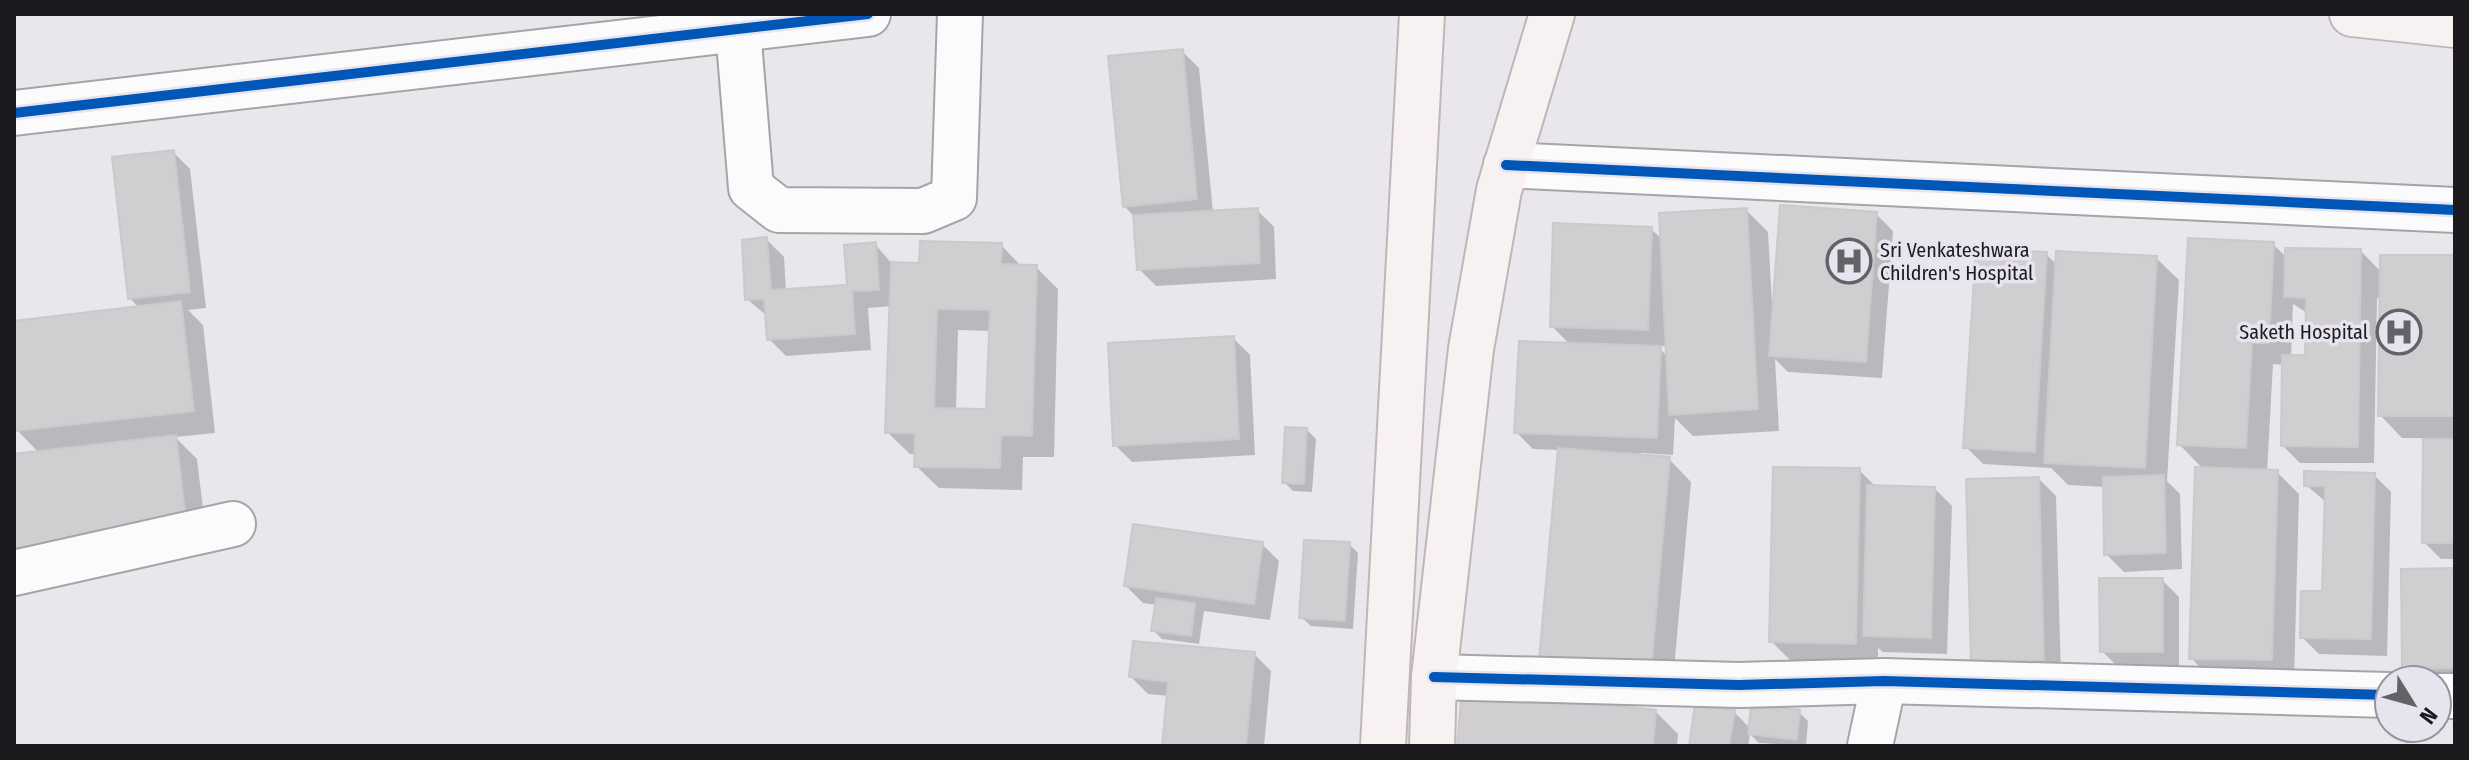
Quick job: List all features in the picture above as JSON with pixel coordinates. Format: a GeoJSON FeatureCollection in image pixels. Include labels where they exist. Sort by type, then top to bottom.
{"type":"FeatureCollection","features":[{"type":"Feature","properties":{"kind":"main road"},"geometry":{"type":"LineString","coordinates":[[1383,746],[1422,14]]}},
{"type":"Feature","properties":{"kind":"main road"},"geometry":{"type":"LineString","coordinates":[[1432,746],[1434,677],[1471,349],[1506,165],[1552,14]]}},
{"type":"Feature","properties":{"kind":"main road"},"geometry":{"type":"LineString","coordinates":[[2352,14],[2455,25]]}},
{"type":"Feature","properties":{"kind":"street"},"geometry":{"type":"LineString","coordinates":[[14,113],[868,14]]}},
{"type":"Feature","properties":{"kind":"street"},"geometry":{"type":"LineString","coordinates":[[738,29],[751,188],[779,210],[923,211],[954,198],[960,14]]}},
{"type":"Feature","properties":{"kind":"street"},"geometry":{"type":"LineString","coordinates":[[1506,165],[2455,210]]}},
{"type":"Feature","properties":{"kind":"street"},"geometry":{"type":"LineString","coordinates":[[14,573],[233,524]]}},
{"type":"Feature","properties":{"kind":"street"},"geometry":{"type":"LineString","coordinates":[[1434,677],[1739,685],[1884,681],[2373,695]]}},
{"type":"Feature","properties":{"kind":"street"},"geometry":{"type":"LineString","coordinates":[[1870,746],[1884,681]]}},
{"type":"Feature","properties":{"kind":"building"},"geometry":{"type":"Polygon","coordinates":[[[1183,49],[1197,199],[1123,207],[1108,56],[1183,49]]]}},
{"type":"Feature","properties":{"kind":"building"},"geometry":{"type":"Polygon","coordinates":[[[174,150],[190,292],[128,299],[112,157],[174,150]]]}},
{"type":"Feature","properties":{"kind":"building"},"geometry":{"type":"Polygon","coordinates":[[[1780,205],[1877,212],[1866,362],[1769,356],[1780,205]]]}},
{"type":"Feature","properties":{"kind":"building"},"geometry":{"type":"Polygon","coordinates":[[[1258,208],[1260,263],[1137,270],[1133,215],[1258,208]]]}},
{"type":"Feature","properties":{"kind":"building"},"geometry":{"type":"Polygon","coordinates":[[[1747,208],[1758,409],[1669,415],[1659,213],[1747,208]]]}},
{"type":"Feature","properties":{"kind":"building"},"geometry":{"type":"Polygon","coordinates":[[[1553,223],[1652,227],[1648,330],[1550,327],[1553,223]]]}},
{"type":"Feature","properties":{"kind":"building"},"geometry":{"type":"Polygon","coordinates":[[[767,237],[771,290],[847,285],[844,245],[876,242],[879,290],[852,291],[855,334],[767,340],[764,299],[745,300],[742,240],[767,237]]]}},
{"type":"Feature","properties":{"kind":"building"},"geometry":{"type":"Polygon","coordinates":[[[2188,238],[2274,242],[2269,343],[2252,343],[2246,448],[2177,445],[2188,238]]]}},
{"type":"Feature","properties":{"kind":"building"},"geometry":{"type":"Polygon","coordinates":[[[920,241],[1002,243],[1001,264],[1037,265],[1032,436],[1001,435],[1000,468],[914,467],[915,433],[885,433],[891,262],[919,263],[920,241]],[[937,309],[934,408],[986,409],[990,310],[937,309]]]}},
{"type":"Feature","properties":{"kind":"building"},"geometry":{"type":"Polygon","coordinates":[[[1976,248],[2047,252],[2035,452],[1963,448],[1976,248]]]}},
{"type":"Feature","properties":{"kind":"building"},"geometry":{"type":"Polygon","coordinates":[[[2285,248],[2361,249],[2358,447],[2281,446],[2282,355],[2305,355],[2306,298],[2284,297],[2285,248]]]}},
{"type":"Feature","properties":{"kind":"building"},"geometry":{"type":"Polygon","coordinates":[[[2056,251],[2157,256],[2145,468],[2044,463],[2056,251]]]}},
{"type":"Feature","properties":{"kind":"building"},"geometry":{"type":"Polygon","coordinates":[[[2380,255],[2455,255],[2455,416],[2378,416],[2380,255]]]}},
{"type":"Feature","properties":{"kind":"building"},"geometry":{"type":"Polygon","coordinates":[[[181,301],[194,411],[15,431],[14,321],[181,301]]]}},
{"type":"Feature","properties":{"kind":"building"},"geometry":{"type":"Polygon","coordinates":[[[1234,336],[1239,439],[1113,446],[1108,343],[1234,336]]]}},
{"type":"Feature","properties":{"kind":"building"},"geometry":{"type":"Polygon","coordinates":[[[1519,341],[1661,346],[1657,438],[1514,433],[1519,341]]]}},
{"type":"Feature","properties":{"kind":"building"},"geometry":{"type":"Polygon","coordinates":[[[1285,427],[1307,428],[1304,484],[1282,483],[1285,427]]]}},
{"type":"Feature","properties":{"kind":"building"},"geometry":{"type":"Polygon","coordinates":[[[176,435],[187,528],[14,548],[14,454],[176,435]]]}},
{"type":"Feature","properties":{"kind":"building"},"geometry":{"type":"Polygon","coordinates":[[[2423,439],[2455,439],[2455,543],[2422,543],[2423,439]]]}},
{"type":"Feature","properties":{"kind":"building"},"geometry":{"type":"Polygon","coordinates":[[[1558,448],[1670,457],[1651,670],[1539,660],[1558,448]]]}},
{"type":"Feature","properties":{"kind":"building"},"geometry":{"type":"Polygon","coordinates":[[[1773,467],[1860,468],[1856,644],[1769,642],[1773,467]]]}},
{"type":"Feature","properties":{"kind":"building"},"geometry":{"type":"Polygon","coordinates":[[[2195,467],[2278,470],[2272,660],[2189,659],[2195,467]]]}},
{"type":"Feature","properties":{"kind":"building"},"geometry":{"type":"Polygon","coordinates":[[[2304,471],[2375,473],[2371,639],[2300,638],[2301,591],[2322,591],[2325,486],[2304,486],[2304,471]]]}},
{"type":"Feature","properties":{"kind":"building"},"geometry":{"type":"Polygon","coordinates":[[[2164,475],[2166,553],[2104,555],[2103,477],[2164,475]]]}},
{"type":"Feature","properties":{"kind":"building"},"geometry":{"type":"Polygon","coordinates":[[[2039,477],[2044,660],[1971,663],[1966,479],[2039,477]]]}},
{"type":"Feature","properties":{"kind":"building"},"geometry":{"type":"Polygon","coordinates":[[[1867,485],[1935,487],[1931,638],[1863,636],[1867,485]]]}},
{"type":"Feature","properties":{"kind":"building"},"geometry":{"type":"Polygon","coordinates":[[[1133,524],[1263,542],[1254,604],[1124,586],[1133,524]]]}},
{"type":"Feature","properties":{"kind":"building"},"geometry":{"type":"Polygon","coordinates":[[[1304,540],[1350,542],[1345,621],[1299,618],[1304,540]]]}},
{"type":"Feature","properties":{"kind":"building"},"geometry":{"type":"Polygon","coordinates":[[[2455,568],[2455,668],[2453,664],[2402,664],[2401,569],[2455,568]]]}},
{"type":"Feature","properties":{"kind":"building"},"geometry":{"type":"Polygon","coordinates":[[[2099,578],[2163,578],[2163,652],[2100,652],[2099,578]]]}},
{"type":"Feature","properties":{"kind":"building"},"geometry":{"type":"Polygon","coordinates":[[[1156,598],[1195,603],[1191,636],[1151,631],[1156,598]]]}},
{"type":"Feature","properties":{"kind":"building"},"geometry":{"type":"Polygon","coordinates":[[[1133,641],[1255,652],[1246,746],[1162,746],[1168,682],[1129,677],[1133,641]]]}},
{"type":"Feature","properties":{"kind":"building"},"geometry":{"type":"Polygon","coordinates":[[[1462,690],[1656,710],[1653,746],[1457,746],[1462,690]]]}},
{"type":"Feature","properties":{"kind":"building"},"geometry":{"type":"Polygon","coordinates":[[[1695,704],[1735,710],[1729,746],[1689,746],[1695,704]]]}},
{"type":"Feature","properties":{"kind":"building"},"geometry":{"type":"Polygon","coordinates":[[[1751,705],[1800,710],[1797,740],[1748,734],[1751,705]]]}},
{"type":"Feature","properties":{"kind":"cycle path"},"geometry":{"type":"LineString","coordinates":[[14,113],[868,14]]}},
{"type":"Feature","properties":{"kind":"cycle path"},"geometry":{"type":"LineString","coordinates":[[1506,165],[2455,210]]}},
{"type":"Feature","properties":{"kind":"cycle path"},"geometry":{"type":"LineString","coordinates":[[1434,677],[1739,685],[1884,681],[2373,695]]}},
{"type":"Feature","properties":{"kind":"place","name":"Sri Venkateshwara Children's Hospital"},"geometry":{"type":"Point","coordinates":[1849,261]}},
{"type":"Feature","properties":{"kind":"place","name":"Saketh Hospital"},"geometry":{"type":"Point","coordinates":[2399,332]}}]}
